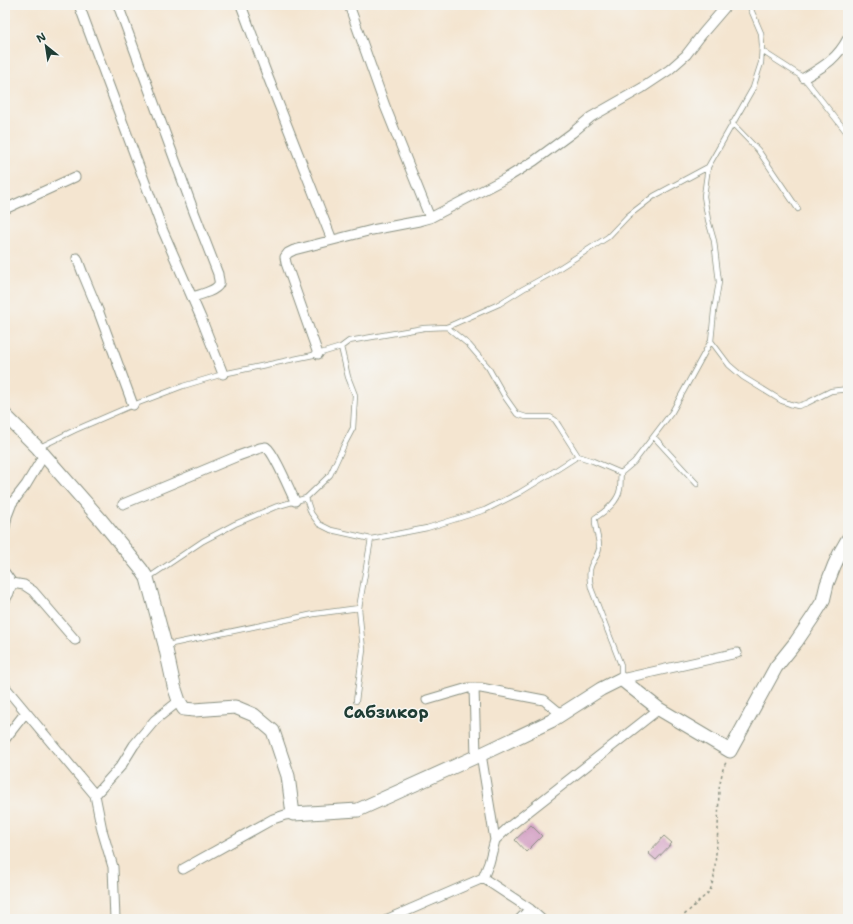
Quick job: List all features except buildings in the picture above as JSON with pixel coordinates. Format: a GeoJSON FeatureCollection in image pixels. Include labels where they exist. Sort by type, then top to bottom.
{"type":"FeatureCollection","features":[{"type":"Feature","properties":{"kind":"street"},"geometry":{"type":"LineString","coordinates":[[80,5],[163,230],[223,374]]}},
{"type":"Feature","properties":{"kind":"street"},"geometry":{"type":"LineString","coordinates":[[118,5],[218,274],[218,287],[192,297]]}},
{"type":"Feature","properties":{"kind":"street"},"geometry":{"type":"LineString","coordinates":[[242,5],[266,72],[332,240]]}},
{"type":"Feature","properties":{"kind":"street"},"geometry":{"type":"LineString","coordinates":[[349,5],[385,106],[430,218]]}},
{"type":"Feature","properties":{"kind":"street"},"geometry":{"type":"LineString","coordinates":[[318,354],[286,263],[288,253],[294,250],[372,230],[419,222],[430,218],[508,178],[534,161],[591,117],[642,88],[669,70],[686,55],[703,32],[727,5]]}},
{"type":"Feature","properties":{"kind":"street"},"geometry":{"type":"LineString","coordinates":[[804,78],[835,58],[848,38]]}},
{"type":"Feature","properties":{"kind":"street"},"geometry":{"type":"LineString","coordinates":[[5,209],[75,177]]}},
{"type":"Feature","properties":{"kind":"street"},"geometry":{"type":"LineString","coordinates":[[77,258],[133,405]]}},
{"type":"Feature","properties":{"kind":"street"},"geometry":{"type":"LineString","coordinates":[[5,415],[41,452],[101,520],[148,578],[178,701],[184,709],[194,710],[235,707],[254,715],[273,731],[288,776],[293,814]]}},
{"type":"Feature","properties":{"kind":"street"},"geometry":{"type":"LineString","coordinates":[[123,504],[238,456],[266,447],[270,450],[295,501]]}},
{"type":"Feature","properties":{"kind":"street"},"geometry":{"type":"LineString","coordinates":[[5,527],[12,503],[26,485],[41,452]]}},
{"type":"Feature","properties":{"kind":"street"},"geometry":{"type":"LineString","coordinates":[[621,680],[659,709],[730,750],[776,666],[796,642],[823,601],[827,584],[834,566],[848,538]]}},
{"type":"Feature","properties":{"kind":"street"},"geometry":{"type":"LineString","coordinates":[[5,573],[12,583],[24,585],[33,591],[75,640]]}},
{"type":"Feature","properties":{"kind":"street"},"geometry":{"type":"LineString","coordinates":[[5,600],[12,583]]}},
{"type":"Feature","properties":{"kind":"street"},"geometry":{"type":"LineString","coordinates":[[182,869],[273,819],[293,814],[358,810],[551,721],[601,689],[621,680],[737,652]]}},
{"type":"Feature","properties":{"kind":"street"},"geometry":{"type":"LineString","coordinates":[[5,687],[95,795],[102,830],[112,867],[115,919]]}},
{"type":"Feature","properties":{"kind":"street"},"geometry":{"type":"LineString","coordinates":[[427,700],[468,688],[481,688],[544,700],[561,714]]}},
{"type":"Feature","properties":{"kind":"street"},"geometry":{"type":"LineString","coordinates":[[388,919],[482,878],[490,863],[495,840],[478,755],[474,688]]}},
{"type":"Feature","properties":{"kind":"street"},"geometry":{"type":"LineString","coordinates":[[95,795],[121,766],[134,745],[155,720],[178,701]]}},
{"type":"Feature","properties":{"kind":"street"},"geometry":{"type":"LineString","coordinates":[[495,840],[510,826],[659,709]]}},
{"type":"Feature","properties":{"kind":"street"},"geometry":{"type":"LineString","coordinates":[[5,739],[26,712]]}},
{"type":"Feature","properties":{"kind":"street"},"geometry":{"type":"LineString","coordinates":[[482,878],[530,909],[541,919]]}},
{"type":"Feature","properties":{"kind":"street"},"geometry":{"type":"LineString","coordinates":[[520,919],[530,909]]}},
{"type":"Feature","properties":{"kind":"lane"},"geometry":{"type":"LineString","coordinates":[[621,680],[621,665],[591,588],[590,567],[599,549],[594,522],[595,518],[610,506],[616,498],[620,490],[621,473],[634,462],[672,412],[711,341],[719,282],[714,241],[708,220],[704,196],[708,167],[753,88],[761,63],[762,45],[760,33],[749,5]]}},
{"type":"Feature","properties":{"kind":"lane"},"geometry":{"type":"LineString","coordinates":[[762,51],[804,78],[848,134]]}},
{"type":"Feature","properties":{"kind":"lane"},"geometry":{"type":"LineString","coordinates":[[732,124],[758,150],[798,209]]}},
{"type":"Feature","properties":{"kind":"lane"},"geometry":{"type":"LineString","coordinates":[[41,452],[75,430],[133,405],[183,386],[223,374],[318,354],[340,347],[349,341],[424,328],[447,327],[499,304],[550,274],[608,237],[628,216],[654,196],[708,167]]}},
{"type":"Feature","properties":{"kind":"lane"},"geometry":{"type":"LineString","coordinates":[[447,327],[469,345],[488,366],[516,414],[526,417],[550,417],[560,426],[578,456],[621,473]]}},
{"type":"Feature","properties":{"kind":"lane"},"geometry":{"type":"LineString","coordinates":[[711,341],[729,365],[743,377],[782,401],[790,404],[798,406],[831,391],[848,389]]}},
{"type":"Feature","properties":{"kind":"lane"},"geometry":{"type":"LineString","coordinates":[[148,578],[203,541],[235,524],[275,507],[306,498],[330,475],[353,428],[354,395],[340,347]]}},
{"type":"Feature","properties":{"kind":"lane"},"geometry":{"type":"LineString","coordinates":[[654,436],[697,484]]}},
{"type":"Feature","properties":{"kind":"lane"},"geometry":{"type":"LineString","coordinates":[[306,498],[312,513],[319,524],[331,530],[371,539],[427,528],[485,510],[519,493],[578,456]]}},
{"type":"Feature","properties":{"kind":"lane"},"geometry":{"type":"LineString","coordinates":[[356,701],[363,650],[359,608],[371,539]]}},
{"type":"Feature","properties":{"kind":"lane"},"geometry":{"type":"LineString","coordinates":[[165,646],[314,614],[359,608]]}},
{"type":"Feature","properties":{"kind":"path"},"geometry":{"type":"LineString","coordinates":[[680,919],[710,891],[714,877],[718,830],[719,788],[723,769],[730,750]]}},
{"type":"Feature","properties":{"kind":"district","name":"Сабзикор"},"geometry":{"type":"Point","coordinates":[386,712]}}]}
